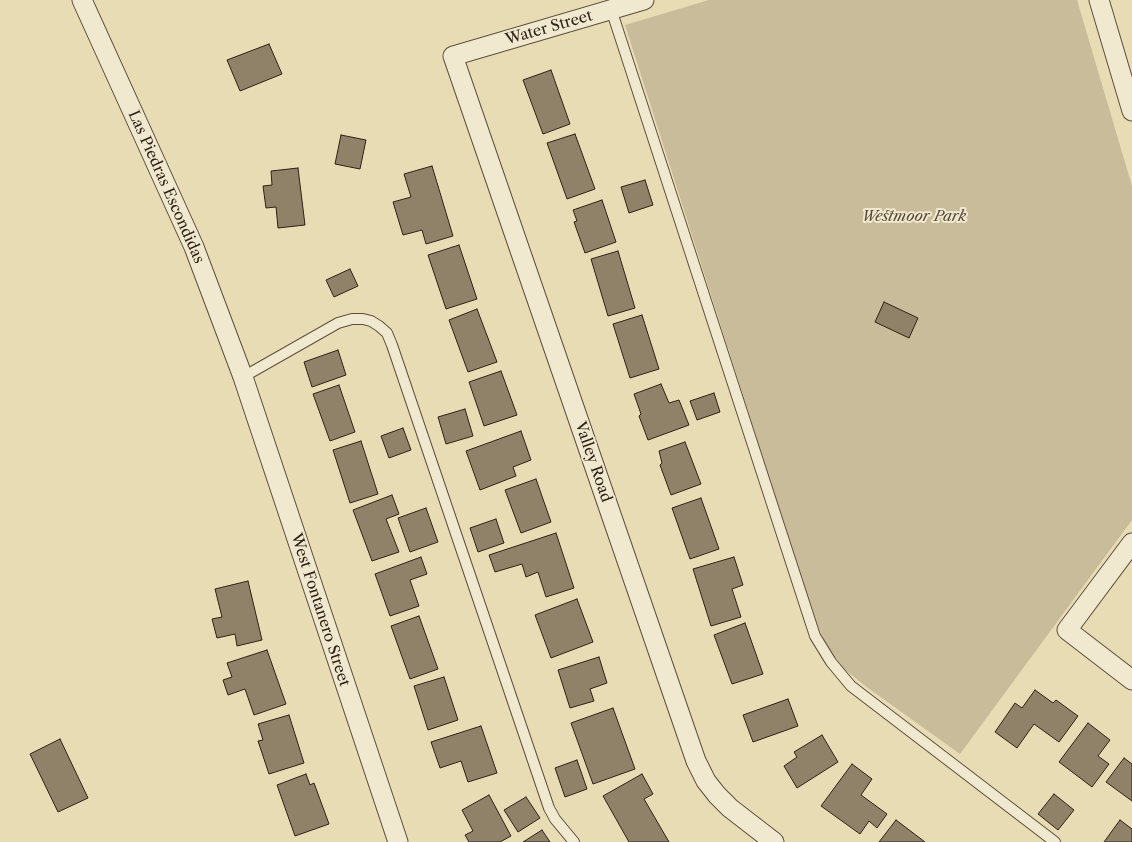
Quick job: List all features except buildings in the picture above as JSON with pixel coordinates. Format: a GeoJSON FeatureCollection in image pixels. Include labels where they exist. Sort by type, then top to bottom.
{"type":"FeatureCollection","features":[{"type":"Feature","properties":{"kind":"street","name":"Las Piedras Escondidas"},"geometry":{"type":"LineString","coordinates":[[82,0],[194,247],[243,377]]}},
{"type":"Feature","properties":{"kind":"street","name":"Water Street"},"geometry":{"type":"LineString","coordinates":[[453,56],[644,0]]}},
{"type":"Feature","properties":{"kind":"street"},"geometry":{"type":"LineString","coordinates":[[1099,0],[1132,111]]}},
{"type":"Feature","properties":{"kind":"street","name":"Valley Road"},"geometry":{"type":"LineString","coordinates":[[453,56],[696,761],[706,781],[717,795],[730,808],[774,842]]}},
{"type":"Feature","properties":{"kind":"street","name":"West Fontanero Street"},"geometry":{"type":"LineString","coordinates":[[243,377],[398,842]]}},
{"type":"Feature","properties":{"kind":"street"},"geometry":{"type":"LineString","coordinates":[[1132,543],[1067,630],[1132,680]]}},
{"type":"Feature","properties":{"kind":"lane"},"geometry":{"type":"LineString","coordinates":[[611,9],[815,636],[831,662],[851,686],[1055,842]]}},
{"type":"Feature","properties":{"kind":"lane"},"geometry":{"type":"LineString","coordinates":[[243,377],[338,323],[352,319],[362,319],[371,321],[387,333],[550,808],[555,819],[574,842]]}},
{"type":"Feature","properties":{"kind":"green space","name":"Westmoor Park"},"geometry":{"type":"Polygon","coordinates":[[[709,0],[1077,0],[1132,186],[1132,520],[960,754],[844,669],[828,647],[815,621],[625,25],[709,0]]]}}]}
